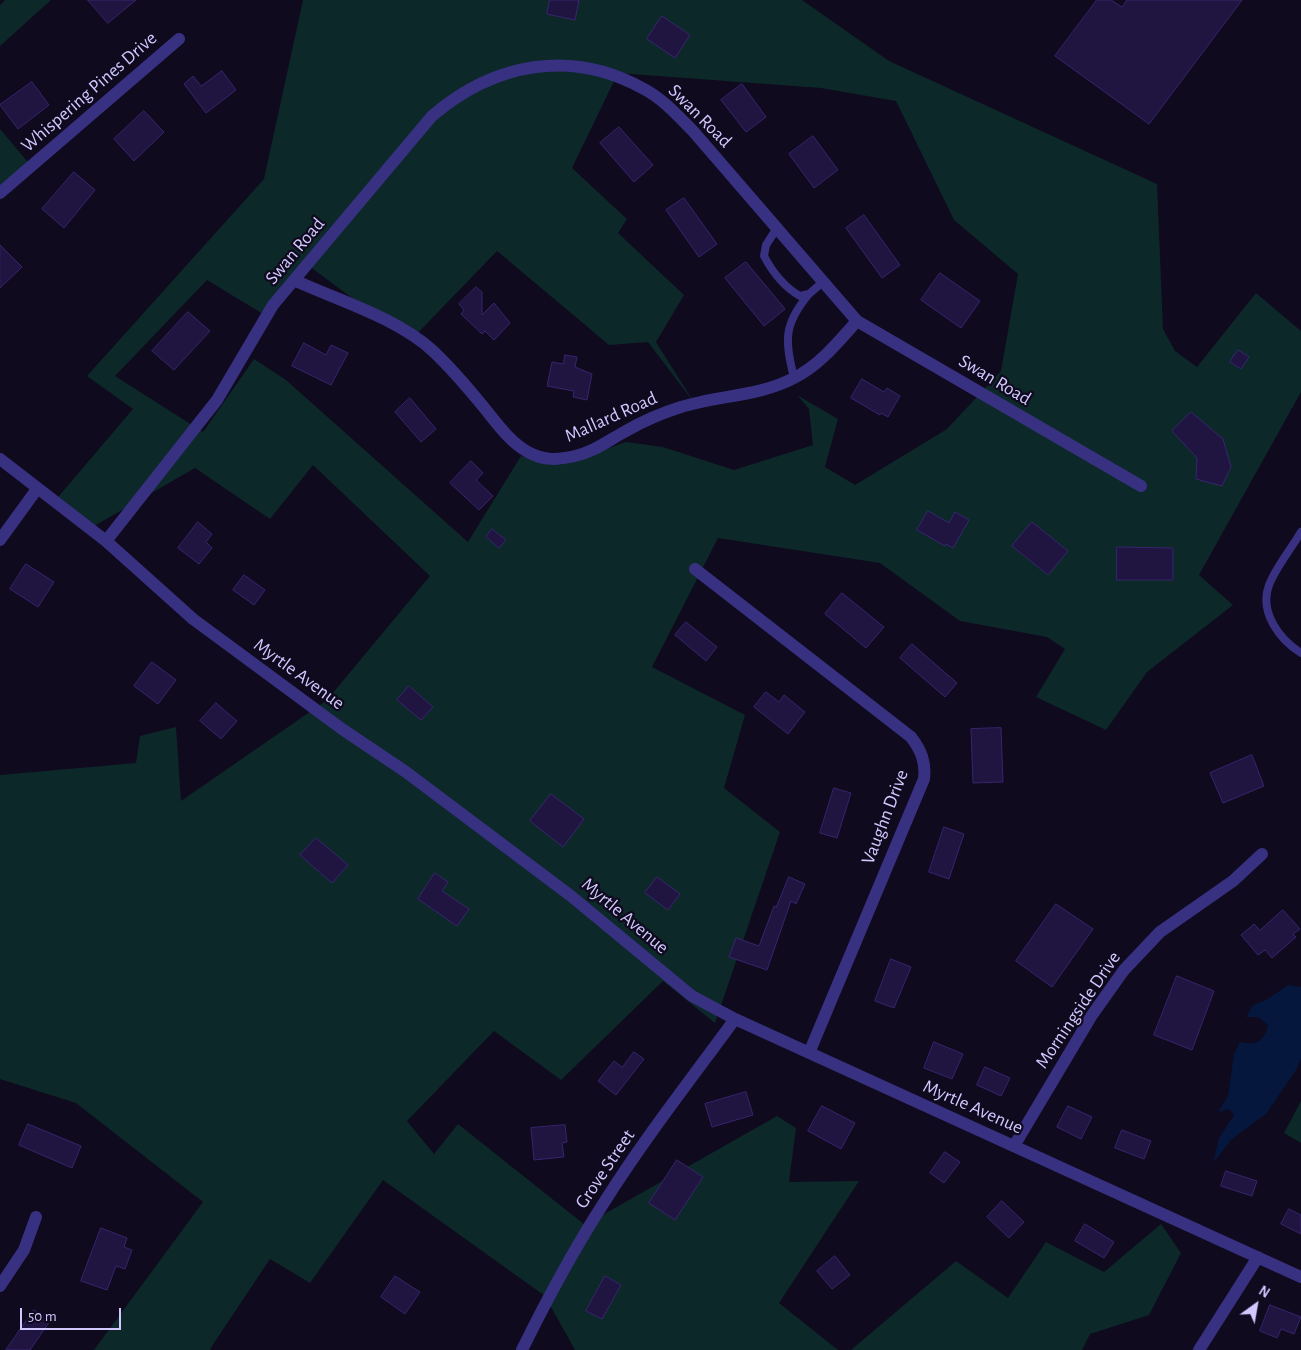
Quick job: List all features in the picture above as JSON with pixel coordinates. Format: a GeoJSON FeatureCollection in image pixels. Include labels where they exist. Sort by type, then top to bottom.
{"type":"FeatureCollection","features":[{"type":"Feature","properties":{"kind":"street","name":"Whispering Pines Drive"},"geometry":{"type":"LineString","coordinates":[[0,193],[179,39]]}},
{"type":"Feature","properties":{"kind":"street","name":"Swan Road"},"geometry":{"type":"LineString","coordinates":[[106,541],[217,400],[273,305],[296,281],[411,140],[439,110],[468,92],[505,73],[544,65],[576,66],[602,71],[645,89],[667,105],[693,131],[858,320],[1141,486]]}},
{"type":"Feature","properties":{"kind":"street","name":"Mallard Road"},"geometry":{"type":"LineString","coordinates":[[296,281],[400,327],[420,341],[450,368],[507,435],[527,452],[547,460],[578,456],[595,449],[651,418],[682,406],[772,388],[794,378],[831,351],[858,320]]}},
{"type":"Feature","properties":{"kind":"street","name":"Myrtle Avenue"},"geometry":{"type":"LineString","coordinates":[[0,459],[106,541],[193,619],[342,729],[406,772],[563,890],[692,996],[736,1020],[1301,1277]]}},
{"type":"Feature","properties":{"kind":"street"},"geometry":{"type":"LineString","coordinates":[[0,540],[37,489]]}},
{"type":"Feature","properties":{"kind":"street","name":"Vaughn Drive"},"geometry":{"type":"LineString","coordinates":[[696,568],[911,737],[919,748],[923,760],[924,779],[808,1053]]}},
{"type":"Feature","properties":{"kind":"street","name":"Morningside Drive"},"geometry":{"type":"LineString","coordinates":[[1014,1146],[1092,1015],[1124,970],[1160,932],[1233,881],[1262,854]]}},
{"type":"Feature","properties":{"kind":"street","name":"Grove Street"},"geometry":{"type":"LineString","coordinates":[[522,1350],[569,1260],[605,1201],[644,1143],[736,1020]]}},
{"type":"Feature","properties":{"kind":"street"},"geometry":{"type":"LineString","coordinates":[[0,1286],[24,1250],[36,1217]]}},
{"type":"Feature","properties":{"kind":"street"},"geometry":{"type":"LineString","coordinates":[[1199,1350],[1258,1257]]}},
{"type":"Feature","properties":{"kind":"lane"},"geometry":{"type":"LineString","coordinates":[[777,228],[766,245],[764,256],[770,268],[790,291],[800,296],[809,294]]}},
{"type":"Feature","properties":{"kind":"lane"},"geometry":{"type":"LineString","coordinates":[[794,378],[789,349],[788,325],[809,294],[824,281]]}},
{"type":"Feature","properties":{"kind":"lane"},"geometry":{"type":"LineString","coordinates":[[1300,650],[1289,646],[1275,629],[1267,611],[1269,586],[1301,532]]}},
{"type":"Feature","properties":{"kind":"green space"},"geometry":{"type":"Polygon","coordinates":[[[5,0],[51,0],[0,46],[0,5],[5,0]]]}},
{"type":"Feature","properties":{"kind":"green space"},"geometry":{"type":"Polygon","coordinates":[[[303,0],[802,0],[889,61],[1157,184],[1163,329],[1175,351],[1197,367],[1256,293],[1301,331],[1301,392],[1199,575],[1233,605],[1147,672],[1106,730],[1036,697],[1065,649],[1047,637],[960,621],[880,563],[718,538],[652,667],[745,715],[724,788],[780,832],[715,1023],[663,981],[561,1080],[494,1031],[407,1121],[434,1154],[458,1124],[585,1225],[777,1116],[796,1128],[789,1182],[859,1181],[779,1303],[838,1350],[575,1350],[545,1296],[383,1180],[310,1283],[270,1259],[211,1350],[94,1350],[203,1202],[76,1103],[0,1079],[0,775],[136,763],[140,736],[176,727],[181,801],[327,700],[430,576],[313,465],[270,519],[195,468],[89,529],[53,503],[133,409],[87,376],[264,179],[303,0]],[[618,73],[572,168],[627,219],[618,233],[684,295],[656,342],[695,404],[648,342],[609,345],[497,251],[410,341],[305,263],[263,314],[207,280],[115,376],[203,432],[254,359],[286,380],[468,542],[521,456],[560,465],[626,442],[663,447],[734,470],[813,445],[809,409],[797,395],[838,419],[825,467],[855,485],[947,429],[1001,371],[1018,274],[954,220],[896,101],[821,88],[618,73]]]}},
{"type":"Feature","properties":{"kind":"green space"},"geometry":{"type":"Polygon","coordinates":[[[0,129],[32,167],[0,200],[0,129]]]}},
{"type":"Feature","properties":{"kind":"green space"},"geometry":{"type":"Polygon","coordinates":[[[1301,1101],[1301,1143],[1284,1133],[1301,1101]]]}},
{"type":"Feature","properties":{"kind":"green space"},"geometry":{"type":"Polygon","coordinates":[[[1161,1224],[1181,1253],[1149,1315],[1090,1334],[1082,1350],[851,1350],[956,1261],[1008,1298],[1046,1242],[1104,1272],[1161,1224]]]}},
{"type":"Feature","properties":{"kind":"water"},"geometry":{"type":"Polygon","coordinates":[[[1288,985],[1301,987],[1301,1059],[1296,1070],[1266,1114],[1232,1139],[1213,1163],[1219,1138],[1234,1115],[1229,1109],[1218,1112],[1228,1096],[1234,1054],[1240,1042],[1255,1043],[1265,1035],[1267,1030],[1268,1025],[1258,1017],[1246,1017],[1253,1005],[1266,1000],[1288,985]]]}},
{"type":"Feature","properties":{"kind":"building"},"geometry":{"type":"Polygon","coordinates":[[[88,0],[136,0],[108,23],[88,0]]]}},
{"type":"Feature","properties":{"kind":"building"},"geometry":{"type":"Polygon","coordinates":[[[550,0],[579,0],[575,20],[547,14],[550,0]]]}},
{"type":"Feature","properties":{"kind":"building"},"geometry":{"type":"Polygon","coordinates":[[[1097,0],[1111,0],[1122,7],[1127,0],[1242,0],[1149,124],[1055,56],[1097,0]]]}},
{"type":"Feature","properties":{"kind":"building"},"geometry":{"type":"Polygon","coordinates":[[[662,16],[690,35],[675,58],[647,39],[662,16]]]}},
{"type":"Feature","properties":{"kind":"building"},"geometry":{"type":"Polygon","coordinates":[[[222,71],[236,90],[206,113],[184,84],[193,76],[201,86],[222,71]]]}},
{"type":"Feature","properties":{"kind":"building"},"geometry":{"type":"Polygon","coordinates":[[[32,82],[49,105],[18,129],[0,105],[32,82]]]}},
{"type":"Feature","properties":{"kind":"building"},"geometry":{"type":"Polygon","coordinates":[[[742,84],[766,117],[746,132],[721,100],[742,84]]]}},
{"type":"Feature","properties":{"kind":"building"},"geometry":{"type":"Polygon","coordinates":[[[144,111],[164,132],[134,161],[114,139],[144,111]]]}},
{"type":"Feature","properties":{"kind":"building"},"geometry":{"type":"Polygon","coordinates":[[[619,127],[653,165],[634,182],[600,143],[619,127]]]}},
{"type":"Feature","properties":{"kind":"building"},"geometry":{"type":"Polygon","coordinates":[[[813,136],[838,170],[814,188],[789,154],[813,136]]]}},
{"type":"Feature","properties":{"kind":"building"},"geometry":{"type":"Polygon","coordinates":[[[74,172],[95,190],[64,228],[42,209],[74,172]]]}},
{"type":"Feature","properties":{"kind":"building"},"geometry":{"type":"Polygon","coordinates":[[[684,198],[717,244],[699,257],[666,210],[684,198]]]}},
{"type":"Feature","properties":{"kind":"building"},"geometry":{"type":"Polygon","coordinates":[[[864,215],[900,265],[882,278],[846,228],[864,215]]]}},
{"type":"Feature","properties":{"kind":"building"},"geometry":{"type":"Polygon","coordinates":[[[0,245],[22,267],[0,288],[0,245]]]}},
{"type":"Feature","properties":{"kind":"building"},"geometry":{"type":"Polygon","coordinates":[[[746,262],[785,309],[764,326],[725,278],[746,262]]]}},
{"type":"Feature","properties":{"kind":"building"},"geometry":{"type":"Polygon","coordinates":[[[940,273],[980,301],[961,328],[921,300],[940,273]]]}},
{"type":"Feature","properties":{"kind":"building"},"geometry":{"type":"Polygon","coordinates":[[[476,287],[482,292],[482,315],[494,303],[510,323],[494,340],[485,331],[482,334],[461,314],[464,310],[459,304],[476,287]]]}},
{"type":"Feature","properties":{"kind":"building"},"geometry":{"type":"Polygon","coordinates":[[[188,312],[210,331],[174,370],[152,351],[188,312]]]}},
{"type":"Feature","properties":{"kind":"building"},"geometry":{"type":"Polygon","coordinates":[[[304,343],[326,355],[331,345],[348,353],[331,385],[292,366],[304,343]]]}},
{"type":"Feature","properties":{"kind":"building"},"geometry":{"type":"Polygon","coordinates":[[[1238,350],[1249,357],[1241,369],[1230,362],[1238,350]]]}},
{"type":"Feature","properties":{"kind":"building"},"geometry":{"type":"Polygon","coordinates":[[[565,355],[577,357],[575,367],[592,374],[587,400],[573,397],[574,391],[547,386],[552,362],[563,364],[565,355]]]}},
{"type":"Feature","properties":{"kind":"building"},"geometry":{"type":"Polygon","coordinates":[[[862,379],[884,392],[887,388],[900,396],[888,417],[881,413],[880,415],[851,398],[862,379]]]}},
{"type":"Feature","properties":{"kind":"building"},"geometry":{"type":"Polygon","coordinates":[[[410,398],[436,429],[421,442],[395,412],[410,398]]]}},
{"type":"Feature","properties":{"kind":"building"},"geometry":{"type":"Polygon","coordinates":[[[1191,412],[1223,439],[1231,467],[1222,486],[1196,479],[1197,458],[1172,431],[1191,412]]]}},
{"type":"Feature","properties":{"kind":"building"},"geometry":{"type":"Polygon","coordinates":[[[471,461],[483,473],[476,480],[493,496],[479,510],[450,483],[471,461]]]}},
{"type":"Feature","properties":{"kind":"building"},"geometry":{"type":"Polygon","coordinates":[[[928,511],[949,523],[955,512],[969,520],[953,548],[946,544],[945,546],[917,530],[928,511]]]}},
{"type":"Feature","properties":{"kind":"building"},"geometry":{"type":"Polygon","coordinates":[[[198,522],[212,534],[206,542],[212,548],[199,564],[178,548],[198,522]]]}},
{"type":"Feature","properties":{"kind":"building"},"geometry":{"type":"Polygon","coordinates":[[[1032,522],[1068,551],[1048,575],[1012,546],[1032,522]]]}},
{"type":"Feature","properties":{"kind":"building"},"geometry":{"type":"Polygon","coordinates":[[[492,529],[506,540],[499,548],[486,537],[492,529]]]}},
{"type":"Feature","properties":{"kind":"building"},"geometry":{"type":"Polygon","coordinates":[[[1117,547],[1173,548],[1173,580],[1117,580],[1117,547]]]}},
{"type":"Feature","properties":{"kind":"building"},"geometry":{"type":"Polygon","coordinates":[[[26,564],[54,582],[38,607],[10,589],[26,564]]]}},
{"type":"Feature","properties":{"kind":"building"},"geometry":{"type":"Polygon","coordinates":[[[244,575],[265,590],[254,605],[233,590],[244,575]]]}},
{"type":"Feature","properties":{"kind":"building"},"geometry":{"type":"Polygon","coordinates":[[[842,593],[884,627],[866,648],[825,614],[842,593]]]}},
{"type":"Feature","properties":{"kind":"building"},"geometry":{"type":"Polygon","coordinates":[[[686,622],[717,647],[706,661],[675,635],[686,622]]]}},
{"type":"Feature","properties":{"kind":"building"},"geometry":{"type":"Polygon","coordinates":[[[912,644],[957,683],[945,697],[900,658],[912,644]]]}},
{"type":"Feature","properties":{"kind":"building"},"geometry":{"type":"Polygon","coordinates":[[[152,662],[176,680],[158,704],[134,686],[152,662]]]}},
{"type":"Feature","properties":{"kind":"building"},"geometry":{"type":"Polygon","coordinates":[[[409,686],[433,707],[421,720],[397,700],[409,686]]]}},
{"type":"Feature","properties":{"kind":"building"},"geometry":{"type":"Polygon","coordinates":[[[766,692],[779,702],[784,695],[805,712],[788,734],[754,707],[766,692]]]}},
{"type":"Feature","properties":{"kind":"building"},"geometry":{"type":"Polygon","coordinates":[[[216,703],[237,721],[221,739],[200,721],[216,703]]]}},
{"type":"Feature","properties":{"kind":"building"},"geometry":{"type":"Polygon","coordinates":[[[1001,728],[1003,782],[973,783],[971,729],[1001,728]]]}},
{"type":"Feature","properties":{"kind":"building"},"geometry":{"type":"Polygon","coordinates":[[[1252,755],[1264,786],[1223,803],[1210,773],[1252,755]]]}},
{"type":"Feature","properties":{"kind":"building"},"geometry":{"type":"Polygon","coordinates":[[[834,788],[851,793],[837,838],[820,833],[834,788]]]}},
{"type":"Feature","properties":{"kind":"building"},"geometry":{"type":"Polygon","coordinates":[[[551,794],[584,819],[563,847],[530,821],[551,794]]]}},
{"type":"Feature","properties":{"kind":"building"},"geometry":{"type":"Polygon","coordinates":[[[944,827],[964,834],[949,879],[929,872],[944,827]]]}},
{"type":"Feature","properties":{"kind":"building"},"geometry":{"type":"Polygon","coordinates":[[[316,838],[348,865],[332,883],[300,855],[316,838]]]}},
{"type":"Feature","properties":{"kind":"building"},"geometry":{"type":"Polygon","coordinates":[[[435,873],[448,882],[442,891],[469,909],[457,926],[418,899],[435,873]]]}},
{"type":"Feature","properties":{"kind":"building"},"geometry":{"type":"Polygon","coordinates":[[[657,877],[680,894],[668,910],[645,893],[657,877]]]}},
{"type":"Feature","properties":{"kind":"building"},"geometry":{"type":"Polygon","coordinates":[[[789,877],[805,884],[796,904],[791,901],[767,970],[729,957],[736,938],[759,946],[774,906],[776,907],[789,877]]]}},
{"type":"Feature","properties":{"kind":"building"},"geometry":{"type":"Polygon","coordinates":[[[1056,904],[1093,929],[1052,987],[1016,961],[1056,904]]]}},
{"type":"Feature","properties":{"kind":"building"},"geometry":{"type":"Polygon","coordinates":[[[1283,910],[1300,929],[1293,934],[1296,937],[1272,958],[1265,950],[1258,955],[1241,935],[1254,924],[1260,930],[1283,910]]]}},
{"type":"Feature","properties":{"kind":"building"},"geometry":{"type":"Polygon","coordinates":[[[891,959],[911,967],[894,1008],[875,1001],[891,959]]]}},
{"type":"Feature","properties":{"kind":"building"},"geometry":{"type":"Polygon","coordinates":[[[1177,976],[1214,991],[1192,1050],[1154,1035],[1177,976]]]}},
{"type":"Feature","properties":{"kind":"building"},"geometry":{"type":"Polygon","coordinates":[[[934,1042],[963,1054],[952,1079],[924,1068],[934,1042]]]}},
{"type":"Feature","properties":{"kind":"building"},"geometry":{"type":"Polygon","coordinates":[[[634,1052],[644,1059],[616,1095],[598,1081],[614,1061],[622,1067],[634,1052]]]}},
{"type":"Feature","properties":{"kind":"building"},"geometry":{"type":"Polygon","coordinates":[[[985,1067],[1010,1078],[1001,1096],[977,1085],[985,1067]]]}},
{"type":"Feature","properties":{"kind":"building"},"geometry":{"type":"Polygon","coordinates":[[[746,1092],[753,1115],[712,1127],[705,1104],[746,1092]]]}},
{"type":"Feature","properties":{"kind":"building"},"geometry":{"type":"Polygon","coordinates":[[[822,1106],[855,1123],[841,1149],[808,1131],[822,1106]]]}},
{"type":"Feature","properties":{"kind":"building"},"geometry":{"type":"Polygon","coordinates":[[[1068,1106],[1092,1117],[1081,1139],[1057,1127],[1068,1106]]]}},
{"type":"Feature","properties":{"kind":"building"},"geometry":{"type":"Polygon","coordinates":[[[28,1124],[81,1146],[72,1168],[19,1145],[28,1124]]]}},
{"type":"Feature","properties":{"kind":"building"},"geometry":{"type":"Polygon","coordinates":[[[565,1125],[567,1142],[562,1143],[564,1157],[534,1160],[531,1128],[565,1125]]]}},
{"type":"Feature","properties":{"kind":"building"},"geometry":{"type":"Polygon","coordinates":[[[1122,1130],[1151,1141],[1144,1159],[1115,1148],[1122,1130]]]}},
{"type":"Feature","properties":{"kind":"building"},"geometry":{"type":"Polygon","coordinates":[[[945,1152],[960,1162],[944,1183],[930,1173],[945,1152]]]}},
{"type":"Feature","properties":{"kind":"building"},"geometry":{"type":"Polygon","coordinates":[[[677,1160],[703,1177],[675,1220],[649,1203],[677,1160]]]}},
{"type":"Feature","properties":{"kind":"building"},"geometry":{"type":"Polygon","coordinates":[[[1226,1171],[1257,1181],[1252,1196],[1221,1186],[1226,1171]]]}},
{"type":"Feature","properties":{"kind":"building"},"geometry":{"type":"Polygon","coordinates":[[[1002,1201],[1024,1222],[1009,1238],[987,1217],[1002,1201]]]}},
{"type":"Feature","properties":{"kind":"building"},"geometry":{"type":"Polygon","coordinates":[[[1289,1209],[1301,1215],[1301,1234],[1281,1224],[1289,1209]]]}},
{"type":"Feature","properties":{"kind":"building"},"geometry":{"type":"Polygon","coordinates":[[[1085,1224],[1114,1242],[1104,1258],[1075,1241],[1085,1224]]]}},
{"type":"Feature","properties":{"kind":"building"},"geometry":{"type":"Polygon","coordinates":[[[101,1228],[127,1238],[124,1247],[132,1250],[125,1269],[116,1266],[107,1290],[81,1281],[101,1228]]]}},
{"type":"Feature","properties":{"kind":"building"},"geometry":{"type":"Polygon","coordinates":[[[835,1256],[850,1275],[832,1289],[817,1271],[835,1256]]]}},
{"type":"Feature","properties":{"kind":"building"},"geometry":{"type":"Polygon","coordinates":[[[395,1276],[420,1292],[405,1314],[381,1297],[395,1276]]]}},
{"type":"Feature","properties":{"kind":"building"},"geometry":{"type":"Polygon","coordinates":[[[605,1276],[621,1285],[602,1319],[586,1311],[605,1276]]]}},
{"type":"Feature","properties":{"kind":"building"},"geometry":{"type":"Polygon","coordinates":[[[1270,1305],[1301,1317],[1294,1334],[1281,1329],[1277,1338],[1260,1331],[1270,1305]]]}},
{"type":"Feature","properties":{"kind":"building"},"geometry":{"type":"Polygon","coordinates":[[[34,1310],[50,1321],[30,1350],[6,1350],[34,1310]]]}}]}
